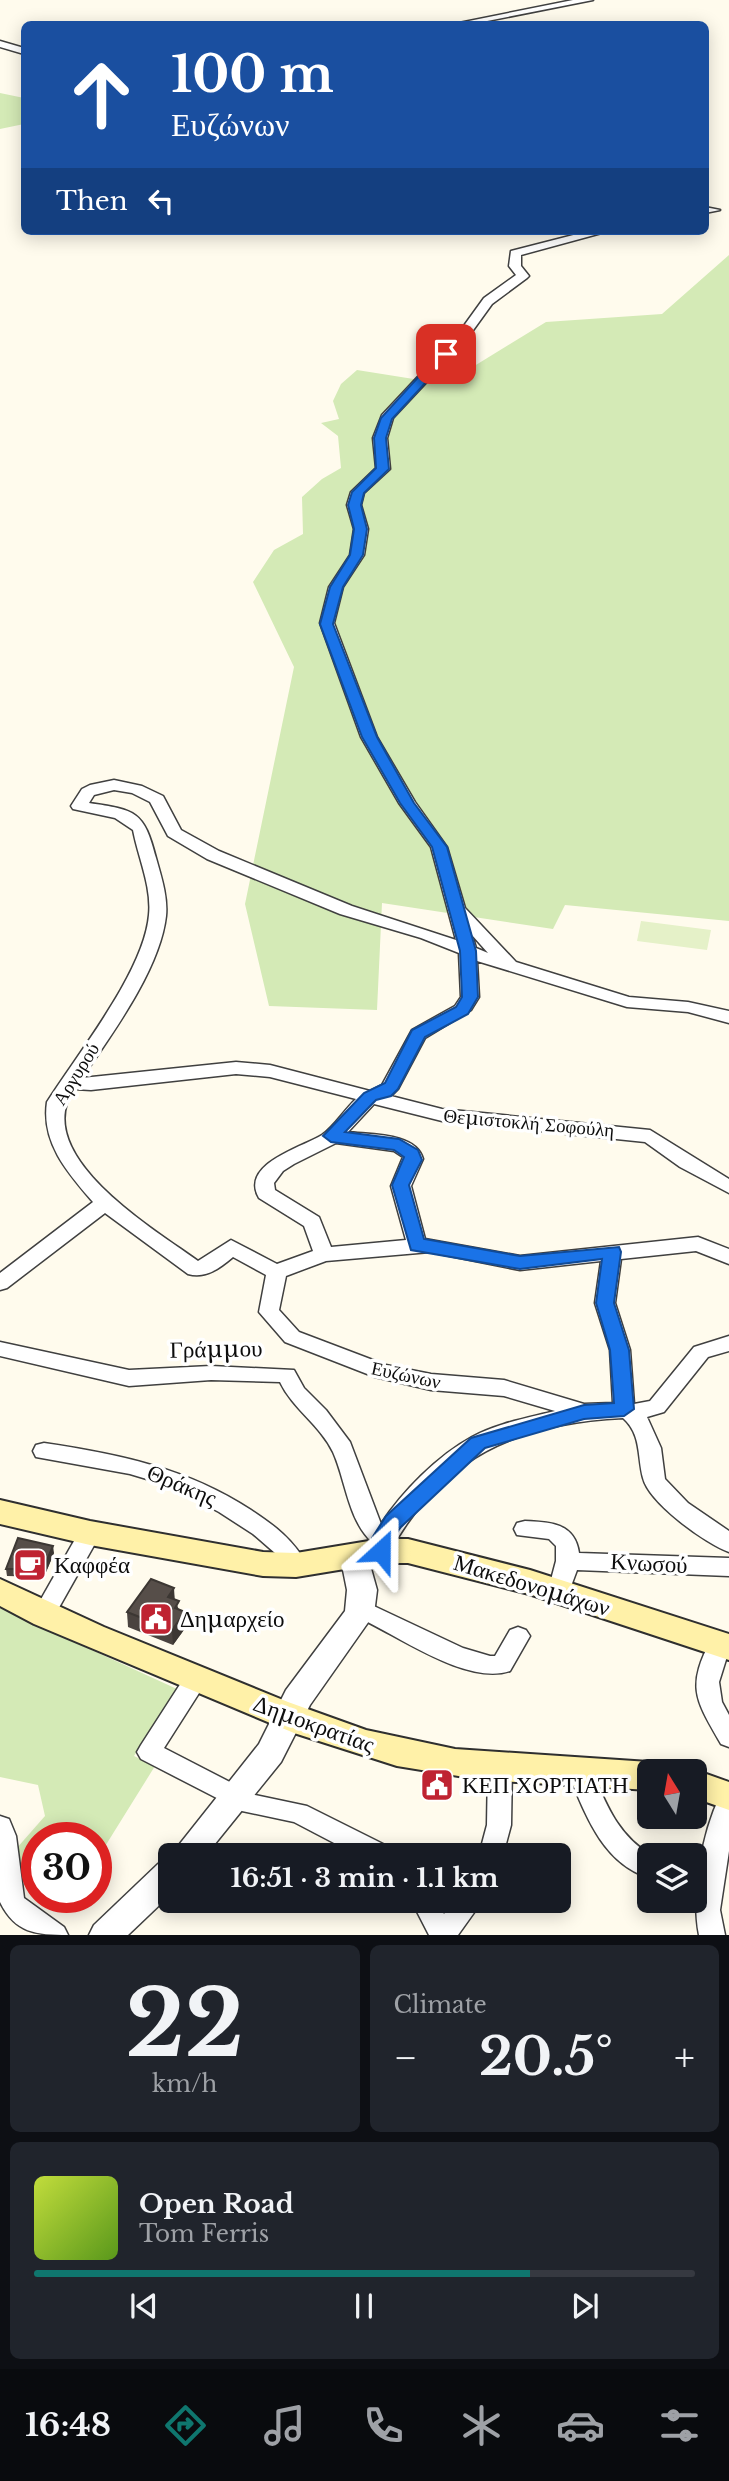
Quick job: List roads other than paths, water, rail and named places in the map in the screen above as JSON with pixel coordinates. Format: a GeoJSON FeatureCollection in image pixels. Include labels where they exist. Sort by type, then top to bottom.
{"type":"FeatureCollection","features":[{"type":"Feature","properties":{"kind":"main road","name":"Μακεδονομάχων"},"geometry":{"type":"LineString","coordinates":[[0,1512],[90,1533],[244,1561],[296,1565],[373,1548],[400,1550],[432,1556],[559,1591],[724,1646]]}},
{"type":"Feature","properties":{"kind":"main road","name":"Δημοκρατίας"},"geometry":{"type":"LineString","coordinates":[[0,1591],[44,1614],[196,1679],[290,1717],[405,1755],[500,1767],[637,1775]]}},
{"type":"Feature","properties":{"kind":"main road"},"geometry":{"type":"LineString","coordinates":[[707,1788],[729,1796]]}},
{"type":"Feature","properties":{"kind":"street"},"geometry":{"type":"LineString","coordinates":[[474,21],[588,0]]}},
{"type":"Feature","properties":{"kind":"street"},"geometry":{"type":"LineString","coordinates":[[0,44],[21,50]]}},
{"type":"Feature","properties":{"kind":"street"},"geometry":{"type":"LineString","coordinates":[[324,1254],[312,1222],[269,1196],[264,1187],[279,1165],[295,1153],[331,1136],[370,1097],[385,1092],[392,1086],[418,1034],[462,1010],[469,1003],[468,951],[439,847],[407,803],[369,737],[327,624],[337,587],[357,555],[361,529],[354,505],[358,492],[383,469],[380,438],[387,418],[462,337],[488,301],[523,276],[515,265],[515,253],[521,249],[585,235]]}},
{"type":"Feature","properties":{"kind":"street","name":"Αργυρού"},"geometry":{"type":"LineString","coordinates":[[104,1203],[69,1161],[62,1147],[53,1112],[139,968],[158,915],[141,829],[130,818],[79,806],[88,792],[114,785],[136,789],[157,799],[174,833],[213,855],[346,909],[427,934],[468,951]]}},
{"type":"Feature","properties":{"kind":"street"},"geometry":{"type":"LineString","coordinates":[[458,909],[510,966]]}},
{"type":"Feature","properties":{"kind":"street"},"geometry":{"type":"LineString","coordinates":[[468,951],[627,1002],[688,1007],[729,1017]]}},
{"type":"Feature","properties":{"kind":"street","name":"Θεμιστοκλή Σοφούλη"},"geometry":{"type":"LineString","coordinates":[[69,1083],[91,1084],[242,1068],[278,1072],[457,1118],[650,1136],[687,1163],[729,1186]]}},
{"type":"Feature","properties":{"kind":"street"},"geometry":{"type":"LineString","coordinates":[[331,1136],[399,1145],[412,1154],[413,1160],[401,1185],[417,1246]]}},
{"type":"Feature","properties":{"kind":"street"},"geometry":{"type":"LineString","coordinates":[[0,1283],[104,1203],[195,1269],[209,1266],[231,1247],[276,1272],[324,1254],[430,1245],[520,1263],[698,1244],[729,1257]]}},
{"type":"Feature","properties":{"kind":"street"},"geometry":{"type":"LineString","coordinates":[[612,1252],[605,1303],[620,1350],[627,1410],[642,1426],[655,1484],[729,1543]]}},
{"type":"Feature","properties":{"kind":"street","name":"Ευζώνων"},"geometry":{"type":"LineString","coordinates":[[276,1272],[277,1279],[268,1301],[269,1312],[283,1330],[306,1343],[396,1375],[431,1382],[505,1388],[584,1412],[657,1407],[701,1352],[729,1343]]}},
{"type":"Feature","properties":{"kind":"street","name":"Γράμμου"},"geometry":{"type":"LineString","coordinates":[[0,1349],[119,1377],[211,1373],[287,1375],[296,1393],[318,1415],[341,1448],[369,1524],[373,1548]]}},
{"type":"Feature","properties":{"kind":"street"},"geometry":{"type":"LineString","coordinates":[[197,1843],[237,1797],[278,1741],[297,1699],[362,1609],[362,1590],[373,1548],[411,1504],[478,1443],[584,1412]]}},
{"type":"Feature","properties":{"kind":"street","name":"Θράκης"},"geometry":{"type":"LineString","coordinates":[[44,1451],[140,1466],[180,1479],[218,1498],[276,1539],[296,1565]]}},
{"type":"Feature","properties":{"kind":"street"},"geometry":{"type":"LineString","coordinates":[[525,1529],[559,1535],[564,1542],[568,1561],[559,1591]]}},
{"type":"Feature","properties":{"kind":"street"},"geometry":{"type":"LineString","coordinates":[[44,1614],[90,1533]]}},
{"type":"Feature","properties":{"kind":"street","name":"Κνωσού"},"geometry":{"type":"LineString","coordinates":[[568,1561],[729,1567]]}},
{"type":"Feature","properties":{"kind":"street"},"geometry":{"type":"LineString","coordinates":[[362,1609],[444,1650],[490,1666],[502,1664],[518,1636]]}},
{"type":"Feature","properties":{"kind":"street"},"geometry":{"type":"LineString","coordinates":[[724,1646],[708,1670],[705,1685],[707,1698],[729,1737]]}},
{"type":"Feature","properties":{"kind":"street"},"geometry":{"type":"LineString","coordinates":[[196,1679],[149,1752],[251,1804],[298,1813],[357,1843]]}},
{"type":"Feature","properties":{"kind":"street"},"geometry":{"type":"LineString","coordinates":[[494,1843],[499,1825],[500,1767]]}},
{"type":"Feature","properties":{"kind":"street"},"geometry":{"type":"LineString","coordinates":[[579,1770],[607,1834],[625,1853],[637,1860]]}},
{"type":"Feature","properties":{"kind":"street"},"geometry":{"type":"LineString","coordinates":[[707,1873],[729,1803]]}},
{"type":"Feature","properties":{"kind":"street"},"geometry":{"type":"LineString","coordinates":[[0,1826],[8,1854],[9,1897],[18,1909],[55,1935]]}},
{"type":"Feature","properties":{"kind":"street"},"geometry":{"type":"LineString","coordinates":[[106,1935],[158,1885]]}},
{"type":"Feature","properties":{"kind":"street"},"geometry":{"type":"LineString","coordinates":[[430,1913],[442,1935],[460,1913]]}},
{"type":"Feature","properties":{"kind":"street"},"geometry":{"type":"LineString","coordinates":[[706,1913],[712,1935]]}},
{"type":"Feature","properties":{"kind":"place","name":"Καφφέα"},"geometry":{"type":"Point","coordinates":[30,1565]}},
{"type":"Feature","properties":{"kind":"place","name":"Δημαρχείο"},"geometry":{"type":"Point","coordinates":[156,1619]}},
{"type":"Feature","properties":{"kind":"place","name":"ΚΕΠ ΧΟΡΤΙΑΤΗ"},"geometry":{"type":"Point","coordinates":[437,1785]}}]}
